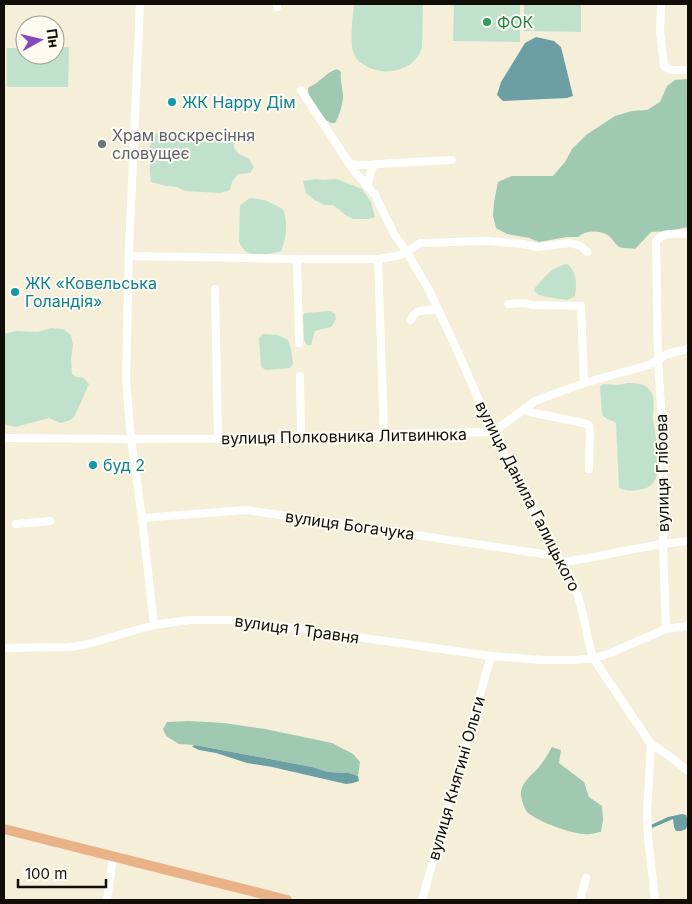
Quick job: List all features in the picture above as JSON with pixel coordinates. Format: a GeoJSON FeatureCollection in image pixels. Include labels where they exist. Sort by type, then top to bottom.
{"type":"FeatureCollection","features":[{"type":"Feature","properties":{"kind":"main road"},"geometry":{"type":"LineString","coordinates":[[4,829],[280,900]]}},
{"type":"Feature","properties":{"kind":"street"},"geometry":{"type":"LineString","coordinates":[[140,4],[129,256],[126,379],[131,439],[154,625]]}},
{"type":"Feature","properties":{"kind":"street"},"geometry":{"type":"LineString","coordinates":[[661,4],[660,31],[664,66],[671,70],[688,70]]}},
{"type":"Feature","properties":{"kind":"street","name":"вулиця Данила Галицького"},"geometry":{"type":"LineString","coordinates":[[301,90],[356,172],[375,195],[394,234],[407,252],[430,292],[458,350],[493,432],[559,559],[576,586],[593,658],[651,744]]}},
{"type":"Feature","properties":{"kind":"street"},"geometry":{"type":"LineString","coordinates":[[351,164],[452,160]]}},
{"type":"Feature","properties":{"kind":"street"},"geometry":{"type":"LineString","coordinates":[[368,185],[371,170],[375,164]]}},
{"type":"Feature","properties":{"kind":"street","name":"вулиця Глібова"},"geometry":{"type":"LineString","coordinates":[[559,559],[584,559],[623,550],[663,544],[663,440],[658,359],[656,241],[661,235],[688,234]]}},
{"type":"Feature","properties":{"kind":"street"},"geometry":{"type":"LineString","coordinates":[[129,256],[378,259],[397,256],[420,243],[488,241],[537,247],[570,243],[581,246],[587,252]]}},
{"type":"Feature","properties":{"kind":"street"},"geometry":{"type":"LineString","coordinates":[[297,259],[299,343]]}},
{"type":"Feature","properties":{"kind":"street"},"geometry":{"type":"LineString","coordinates":[[378,259],[384,434]]}},
{"type":"Feature","properties":{"kind":"street"},"geometry":{"type":"LineString","coordinates":[[215,289],[218,439]]}},
{"type":"Feature","properties":{"kind":"street"},"geometry":{"type":"LineString","coordinates":[[508,304],[581,306],[584,382]]}},
{"type":"Feature","properties":{"kind":"street"},"geometry":{"type":"LineString","coordinates":[[412,320],[413,314],[417,312],[438,310]]}},
{"type":"Feature","properties":{"kind":"street"},"geometry":{"type":"LineString","coordinates":[[493,432],[535,401],[584,382],[649,365],[667,354],[688,349]]}},
{"type":"Feature","properties":{"kind":"street"},"geometry":{"type":"LineString","coordinates":[[300,376],[301,438]]}},
{"type":"Feature","properties":{"kind":"street"},"geometry":{"type":"LineString","coordinates":[[524,408],[530,412],[589,425],[590,469]]}},
{"type":"Feature","properties":{"kind":"street","name":"вулиця Полковника Литвинюка"},"geometry":{"type":"LineString","coordinates":[[4,438],[301,438],[493,432]]}},
{"type":"Feature","properties":{"kind":"street","name":"вулиця Богачука"},"geometry":{"type":"LineString","coordinates":[[142,518],[246,510],[559,559]]}},
{"type":"Feature","properties":{"kind":"street"},"geometry":{"type":"LineString","coordinates":[[16,524],[50,521]]}},
{"type":"Feature","properties":{"kind":"street"},"geometry":{"type":"LineString","coordinates":[[666,629],[663,544],[688,541]]}},
{"type":"Feature","properties":{"kind":"street","name":"вулиця 1 Травня"},"geometry":{"type":"LineString","coordinates":[[4,648],[69,647],[84,645],[154,625],[190,620],[238,620],[490,656],[543,660],[577,660],[608,654],[666,629],[688,626]]}},
{"type":"Feature","properties":{"kind":"street","name":"вулиця Княгині Ольги"},"geometry":{"type":"LineString","coordinates":[[422,900],[490,656]]}},
{"type":"Feature","properties":{"kind":"street"},"geometry":{"type":"LineString","coordinates":[[655,900],[647,811],[651,744],[688,771]]}},
{"type":"Feature","properties":{"kind":"street"},"geometry":{"type":"LineString","coordinates":[[107,900],[113,856]]}},
{"type":"Feature","properties":{"kind":"street"},"geometry":{"type":"LineString","coordinates":[[580,900],[586,878]]}},
{"type":"Feature","properties":{"kind":"green space"},"geometry":{"type":"Polygon","coordinates":[[[354,4],[423,4],[422,48],[413,62],[399,70],[392,71],[376,70],[361,63],[354,54],[352,43],[354,4]]]}},
{"type":"Feature","properties":{"kind":"green space","name":"ФОК"},"geometry":{"type":"Polygon","coordinates":[[[454,4],[520,4],[520,42],[453,41],[454,4]]]}},
{"type":"Feature","properties":{"kind":"green space","name":"ФОК"},"geometry":{"type":"Polygon","coordinates":[[[524,4],[581,4],[581,32],[524,31],[524,4]]]}},
{"type":"Feature","properties":{"kind":"green space"},"geometry":{"type":"Polygon","coordinates":[[[65,47],[69,47],[68,87],[7,87],[7,48],[15,48],[15,65],[65,65],[65,47]]]}},
{"type":"Feature","properties":{"kind":"green space"},"geometry":{"type":"Polygon","coordinates":[[[337,69],[341,72],[343,101],[337,120],[335,123],[331,123],[326,120],[309,98],[308,90],[309,87],[337,69]]]}},
{"type":"Feature","properties":{"kind":"green space"},"geometry":{"type":"Polygon","coordinates":[[[688,79],[688,227],[651,232],[635,249],[619,247],[604,233],[589,232],[578,237],[539,242],[507,234],[496,228],[493,216],[498,182],[512,176],[553,176],[565,162],[572,149],[586,135],[615,116],[632,111],[647,110],[660,102],[667,86],[675,80],[688,79]]]}},
{"type":"Feature","properties":{"kind":"green space"},"geometry":{"type":"Polygon","coordinates":[[[157,133],[230,137],[234,141],[234,148],[239,154],[248,158],[254,167],[250,173],[238,174],[232,182],[230,190],[221,193],[185,191],[177,187],[151,182],[150,149],[151,142],[157,133]]]}},
{"type":"Feature","properties":{"kind":"green space"},"geometry":{"type":"Polygon","coordinates":[[[337,179],[362,189],[371,202],[375,217],[353,219],[333,205],[325,205],[314,200],[306,193],[303,181],[337,179]]]}},
{"type":"Feature","properties":{"kind":"green space"},"geometry":{"type":"Polygon","coordinates":[[[250,198],[265,200],[283,209],[286,219],[286,230],[285,241],[281,251],[268,254],[253,254],[245,251],[241,246],[239,241],[240,205],[250,198]]]}},
{"type":"Feature","properties":{"kind":"green space"},"geometry":{"type":"Polygon","coordinates":[[[567,264],[574,274],[576,283],[575,296],[567,300],[539,295],[535,292],[534,289],[548,274],[561,265],[567,264]]]}},
{"type":"Feature","properties":{"kind":"green space"},"geometry":{"type":"Polygon","coordinates":[[[331,311],[335,314],[336,319],[331,327],[315,331],[311,345],[307,345],[304,340],[303,315],[305,313],[331,311]]]}},
{"type":"Feature","properties":{"kind":"green space"},"geometry":{"type":"Polygon","coordinates":[[[51,328],[63,329],[71,335],[73,345],[71,359],[72,374],[76,377],[84,378],[89,384],[74,417],[60,423],[49,418],[15,427],[4,424],[4,334],[16,331],[38,332],[51,328]]]}},
{"type":"Feature","properties":{"kind":"green space"},"geometry":{"type":"Polygon","coordinates":[[[263,334],[278,335],[288,340],[293,364],[290,368],[266,370],[261,367],[259,338],[263,334]]]}},
{"type":"Feature","properties":{"kind":"green space"},"geometry":{"type":"Polygon","coordinates":[[[627,383],[642,384],[651,392],[658,453],[656,479],[646,488],[632,491],[619,488],[616,423],[602,415],[600,386],[604,384],[618,385],[627,383]]]}},
{"type":"Feature","properties":{"kind":"green space"},"geometry":{"type":"Polygon","coordinates":[[[167,722],[224,723],[265,729],[332,743],[353,754],[360,762],[358,776],[349,773],[328,772],[312,767],[195,745],[179,744],[166,736],[163,729],[167,722]]]}},
{"type":"Feature","properties":{"kind":"green space"},"geometry":{"type":"Polygon","coordinates":[[[552,747],[561,750],[559,763],[584,782],[589,797],[602,806],[603,820],[601,832],[584,834],[567,831],[533,817],[525,809],[521,796],[522,787],[541,765],[552,747]]]}},
{"type":"Feature","properties":{"kind":"water"},"geometry":{"type":"Polygon","coordinates":[[[536,37],[554,41],[561,47],[573,96],[567,98],[503,101],[497,95],[501,82],[525,43],[536,37]]]}},
{"type":"Feature","properties":{"kind":"water"},"geometry":{"type":"Polygon","coordinates":[[[195,745],[312,767],[328,772],[349,773],[358,776],[359,781],[346,784],[247,763],[216,753],[199,750],[192,746],[195,745]]]}},
{"type":"Feature","properties":{"kind":"water"},"geometry":{"type":"Polygon","coordinates":[[[682,814],[687,817],[686,829],[676,831],[673,819],[652,828],[651,825],[668,817],[682,814]]]}},
{"type":"Feature","properties":{"kind":"place","name":"ФОК"},"geometry":{"type":"Point","coordinates":[487,22]}},
{"type":"Feature","properties":{"kind":"place","name":"ЖК Happy Дім"},"geometry":{"type":"Point","coordinates":[172,102]}},
{"type":"Feature","properties":{"kind":"place","name":"Храм воскресіння словущеє"},"geometry":{"type":"Point","coordinates":[102,144]}},
{"type":"Feature","properties":{"kind":"place","name":"ЖК «Ковельська Голандія»"},"geometry":{"type":"Point","coordinates":[15,292]}},
{"type":"Feature","properties":{"kind":"place","name":"буд 2"},"geometry":{"type":"Point","coordinates":[93,465]}}]}
